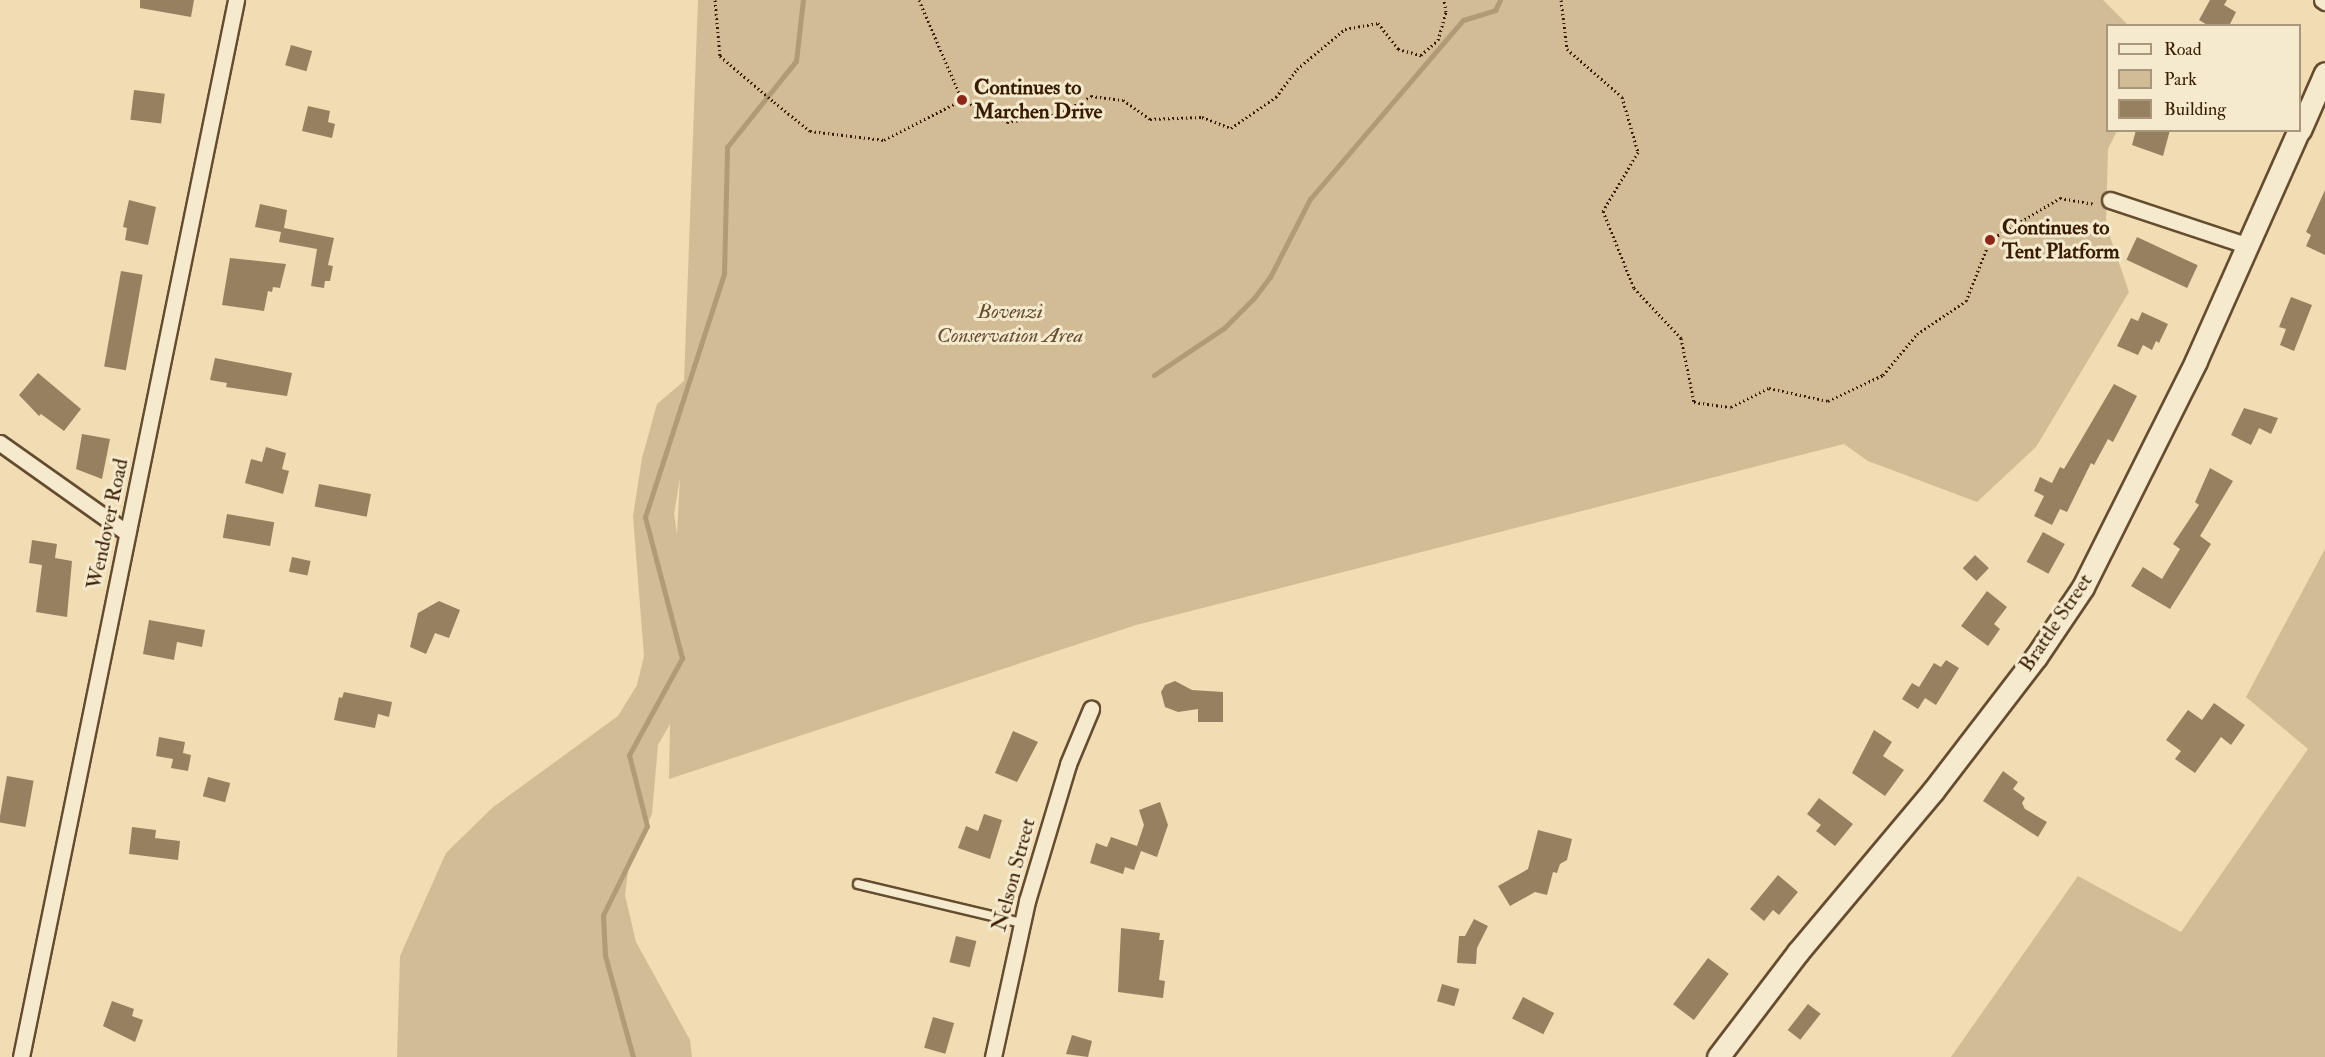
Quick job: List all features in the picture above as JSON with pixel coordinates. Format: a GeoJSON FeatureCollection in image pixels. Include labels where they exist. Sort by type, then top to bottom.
{"type":"FeatureCollection","features":[{"type":"Feature","properties":{"kind":"street","name":"Wendover Road"},"geometry":{"type":"LineString","coordinates":[[21,1057],[236,0]]}},
{"type":"Feature","properties":{"kind":"street","name":"Brattle Street"},"geometry":{"type":"LineString","coordinates":[[2301,126],[2325,73]]}},
{"type":"Feature","properties":{"kind":"street","name":"Brattle Street"},"geometry":{"type":"LineString","coordinates":[[1718,1057],[1798,952],[1934,791],[2036,657],[2083,587],[2196,361],[2298,132]]}},
{"type":"Feature","properties":{"kind":"street"},"geometry":{"type":"LineString","coordinates":[[2110,200],[2246,245]]}},
{"type":"Feature","properties":{"kind":"street"},"geometry":{"type":"LineString","coordinates":[[0,443],[127,533]]}},
{"type":"Feature","properties":{"kind":"street","name":"Nelson Street"},"geometry":{"type":"LineString","coordinates":[[993,1057],[1022,923],[1068,764],[1091,709]]}},
{"type":"Feature","properties":{"kind":"lane"},"geometry":{"type":"LineString","coordinates":[[858,884],[1022,923]]}},
{"type":"Feature","properties":{"kind":"path"},"geometry":{"type":"LineString","coordinates":[[715,0],[720,56],[810,131],[884,140],[962,100]]}},
{"type":"Feature","properties":{"kind":"path"},"geometry":{"type":"LineString","coordinates":[[919,0],[962,100],[1007,122],[1059,114],[1090,96],[1123,100],[1150,119],[1202,117],[1232,128],[1276,97],[1297,69],[1345,29],[1378,23],[1398,49],[1422,55],[1438,40],[1446,12],[1444,0]]}},
{"type":"Feature","properties":{"kind":"path"},"geometry":{"type":"LineString","coordinates":[[1561,0],[1568,49],[1622,97],[1638,152],[1603,211],[1634,288],[1681,338],[1695,402],[1731,407],[1769,388],[1828,401],[1883,375],[1917,334],[1966,301],[1990,240],[2060,198],[2089,206],[2110,200]]}},
{"type":"Feature","properties":{"kind":"green space","name":"Bovenzi Conservation Area"},"geometry":{"type":"Polygon","coordinates":[[[698,0],[2103,0],[2127,24],[2106,24],[2106,132],[2116,132],[2108,149],[2106,225],[2129,292],[2036,447],[1977,502],[1868,461],[1844,444],[1136,625],[669,779],[670,724],[658,745],[652,814],[629,863],[625,895],[636,942],[690,1040],[692,1057],[397,1057],[400,956],[446,853],[492,808],[618,716],[637,685],[644,656],[633,516],[642,458],[657,404],[684,381],[698,0]],[[680,478],[674,514],[677,534],[680,478]]]}},
{"type":"Feature","properties":{"kind":"green space"},"geometry":{"type":"Polygon","coordinates":[[[2325,549],[2325,1057],[1951,1057],[2078,876],[2181,932],[2308,749],[2246,697],[2325,549]]]}},
{"type":"Feature","properties":{"kind":"building"},"geometry":{"type":"Polygon","coordinates":[[[140,0],[194,0],[191,17],[140,8],[140,0]]]}},
{"type":"Feature","properties":{"kind":"building"},"geometry":{"type":"Polygon","coordinates":[[[2210,0],[2227,0],[2224,5],[2236,12],[2230,24],[2206,24],[2199,20],[2210,0]]]}},
{"type":"Feature","properties":{"kind":"building"},"geometry":{"type":"Polygon","coordinates":[[[291,45],[312,51],[306,71],[285,65],[291,45]]]}},
{"type":"Feature","properties":{"kind":"building"},"geometry":{"type":"Polygon","coordinates":[[[134,90],[165,94],[161,124],[130,120],[134,90]]]}},
{"type":"Feature","properties":{"kind":"building"},"geometry":{"type":"Polygon","coordinates":[[[308,106],[330,111],[328,122],[335,124],[332,138],[302,131],[308,106]]]}},
{"type":"Feature","properties":{"kind":"building"},"geometry":{"type":"Polygon","coordinates":[[[2135,132],[2169,132],[2163,156],[2132,145],[2135,132]]]}},
{"type":"Feature","properties":{"kind":"building"},"geometry":{"type":"Polygon","coordinates":[[[2325,190],[2325,255],[2306,246],[2311,235],[2306,232],[2325,190]]]}},
{"type":"Feature","properties":{"kind":"building"},"geometry":{"type":"Polygon","coordinates":[[[129,200],[156,207],[148,245],[125,240],[127,228],[123,227],[129,200]]]}},
{"type":"Feature","properties":{"kind":"building"},"geometry":{"type":"Polygon","coordinates":[[[260,204],[287,210],[284,228],[334,238],[328,265],[333,266],[330,281],[325,281],[324,288],[311,286],[317,249],[279,242],[281,232],[255,227],[260,204]]]}},
{"type":"Feature","properties":{"kind":"building"},"geometry":{"type":"Polygon","coordinates":[[[2137,237],[2198,265],[2187,288],[2126,260],[2137,237]]]}},
{"type":"Feature","properties":{"kind":"building"},"geometry":{"type":"Polygon","coordinates":[[[230,258],[286,264],[280,288],[273,287],[272,292],[268,291],[264,311],[222,305],[230,258]]]}},
{"type":"Feature","properties":{"kind":"building"},"geometry":{"type":"Polygon","coordinates":[[[121,271],[143,275],[126,370],[104,367],[121,271]]]}},
{"type":"Feature","properties":{"kind":"building"},"geometry":{"type":"Polygon","coordinates":[[[2291,297],[2312,305],[2294,351],[2280,345],[2286,329],[2279,327],[2291,297]]]}},
{"type":"Feature","properties":{"kind":"building"},"geometry":{"type":"Polygon","coordinates":[[[2142,312],[2168,324],[2159,343],[2156,341],[2152,350],[2143,345],[2138,355],[2117,346],[2131,318],[2138,321],[2142,312]]]}},
{"type":"Feature","properties":{"kind":"building"},"geometry":{"type":"Polygon","coordinates":[[[215,358],[292,373],[287,396],[226,387],[227,383],[210,380],[215,358]]]}},
{"type":"Feature","properties":{"kind":"building"},"geometry":{"type":"Polygon","coordinates":[[[38,373],[81,409],[64,431],[41,414],[39,416],[19,395],[38,373]]]}},
{"type":"Feature","properties":{"kind":"building"},"geometry":{"type":"Polygon","coordinates":[[[2114,384],[2137,396],[2113,442],[2108,439],[2094,465],[2091,463],[2067,512],[2060,509],[2052,525],[2034,516],[2044,496],[2034,491],[2040,477],[2052,483],[2060,467],[2064,469],[2114,384]]]}},
{"type":"Feature","properties":{"kind":"building"},"geometry":{"type":"Polygon","coordinates":[[[2244,408],[2278,418],[2271,434],[2259,428],[2251,445],[2231,435],[2244,408]]]}},
{"type":"Feature","properties":{"kind":"building"},"geometry":{"type":"Polygon","coordinates":[[[82,434],[110,439],[102,479],[76,469],[82,434]]]}},
{"type":"Feature","properties":{"kind":"building"},"geometry":{"type":"Polygon","coordinates":[[[266,447],[286,453],[282,469],[289,471],[283,494],[245,483],[251,459],[262,462],[266,447]]]}},
{"type":"Feature","properties":{"kind":"building"},"geometry":{"type":"Polygon","coordinates":[[[2210,468],[2233,481],[2200,536],[2211,544],[2170,609],[2131,586],[2143,567],[2162,579],[2180,549],[2173,544],[2199,505],[2195,502],[2210,468]]]}},
{"type":"Feature","properties":{"kind":"building"},"geometry":{"type":"Polygon","coordinates":[[[319,484],[371,494],[367,517],[315,507],[319,484]]]}},
{"type":"Feature","properties":{"kind":"building"},"geometry":{"type":"Polygon","coordinates":[[[227,514],[274,522],[270,546],[223,538],[227,514]]]}},
{"type":"Feature","properties":{"kind":"building"},"geometry":{"type":"Polygon","coordinates":[[[2043,532],[2065,544],[2048,574],[2027,562],[2043,532]]]}},
{"type":"Feature","properties":{"kind":"building"},"geometry":{"type":"Polygon","coordinates":[[[32,540],[57,544],[55,558],[72,561],[67,617],[36,612],[42,565],[29,563],[32,540]]]}},
{"type":"Feature","properties":{"kind":"building"},"geometry":{"type":"Polygon","coordinates":[[[1975,555],[1989,568],[1977,581],[1963,568],[1975,555]]]}},
{"type":"Feature","properties":{"kind":"building"},"geometry":{"type":"Polygon","coordinates":[[[292,557],[311,561],[307,576],[289,572],[292,557]]]}},
{"type":"Feature","properties":{"kind":"building"},"geometry":{"type":"Polygon","coordinates":[[[1987,591],[2007,607],[1994,624],[2000,629],[1988,646],[1961,626],[1987,591]]]}},
{"type":"Feature","properties":{"kind":"building"},"geometry":{"type":"Polygon","coordinates":[[[439,601],[460,610],[449,638],[435,633],[426,654],[410,647],[418,613],[439,601]]]}},
{"type":"Feature","properties":{"kind":"building"},"geometry":{"type":"Polygon","coordinates":[[[149,620],[205,630],[202,647],[177,642],[174,660],[143,654],[149,620]]]}},
{"type":"Feature","properties":{"kind":"building"},"geometry":{"type":"Polygon","coordinates":[[[1946,660],[1959,668],[1936,705],[1925,698],[1918,709],[1902,699],[1912,683],[1919,687],[1934,663],[1941,667],[1946,660]]]}},
{"type":"Feature","properties":{"kind":"building"},"geometry":{"type":"Polygon","coordinates":[[[1175,681],[1192,690],[1223,692],[1223,722],[1198,722],[1198,709],[1178,712],[1165,707],[1161,692],[1165,685],[1175,681]]]}},
{"type":"Feature","properties":{"kind":"building"},"geometry":{"type":"Polygon","coordinates":[[[344,692],[392,702],[389,717],[378,714],[375,728],[334,720],[339,697],[342,698],[344,692]]]}},
{"type":"Feature","properties":{"kind":"building"},"geometry":{"type":"Polygon","coordinates":[[[2214,703],[2245,725],[2231,745],[2221,737],[2195,773],[2175,759],[2181,751],[2166,740],[2188,710],[2202,720],[2214,703]]]}},
{"type":"Feature","properties":{"kind":"building"},"geometry":{"type":"Polygon","coordinates":[[[1874,730],[1892,742],[1883,756],[1904,770],[1885,796],[1852,773],[1874,730]]]}},
{"type":"Feature","properties":{"kind":"building"},"geometry":{"type":"Polygon","coordinates":[[[1013,731],[1038,742],[1017,782],[995,773],[1013,731]]]}},
{"type":"Feature","properties":{"kind":"building"},"geometry":{"type":"Polygon","coordinates":[[[159,737],[185,742],[183,753],[191,755],[188,771],[171,768],[173,759],[156,756],[159,737]]]}},
{"type":"Feature","properties":{"kind":"building"},"geometry":{"type":"Polygon","coordinates":[[[2003,771],[2018,782],[2013,789],[2025,798],[2022,803],[2025,809],[2047,822],[2038,837],[1983,801],[2003,771]]]}},
{"type":"Feature","properties":{"kind":"building"},"geometry":{"type":"Polygon","coordinates":[[[7,776],[34,781],[25,827],[0,822],[7,776]]]}},
{"type":"Feature","properties":{"kind":"building"},"geometry":{"type":"Polygon","coordinates":[[[208,777],[230,783],[225,802],[203,796],[208,777]]]}},
{"type":"Feature","properties":{"kind":"building"},"geometry":{"type":"Polygon","coordinates":[[[1819,798],[1853,824],[1835,846],[1816,831],[1821,825],[1807,814],[1819,798]]]}},
{"type":"Feature","properties":{"kind":"building"},"geometry":{"type":"Polygon","coordinates":[[[1160,802],[1168,825],[1157,857],[1141,851],[1134,870],[1125,867],[1123,874],[1090,863],[1096,843],[1107,847],[1111,837],[1137,846],[1144,825],[1139,810],[1160,802]]]}},
{"type":"Feature","properties":{"kind":"building"},"geometry":{"type":"Polygon","coordinates":[[[984,814],[1002,820],[990,859],[958,848],[966,826],[978,831],[984,814]]]}},
{"type":"Feature","properties":{"kind":"building"},"geometry":{"type":"Polygon","coordinates":[[[132,827],[156,830],[155,838],[180,841],[178,860],[129,854],[132,827]]]}},
{"type":"Feature","properties":{"kind":"building"},"geometry":{"type":"Polygon","coordinates":[[[1538,830],[1572,839],[1567,860],[1560,864],[1557,873],[1553,872],[1547,895],[1535,892],[1510,906],[1498,886],[1528,869],[1538,830]]]}},
{"type":"Feature","properties":{"kind":"building"},"geometry":{"type":"Polygon","coordinates":[[[1778,875],[1798,892],[1779,915],[1773,910],[1764,921],[1750,909],[1778,875]]]}},
{"type":"Feature","properties":{"kind":"building"},"geometry":{"type":"Polygon","coordinates":[[[1474,919],[1488,926],[1477,948],[1476,964],[1457,963],[1459,936],[1465,936],[1474,919]]]}},
{"type":"Feature","properties":{"kind":"building"},"geometry":{"type":"Polygon","coordinates":[[[1121,928],[1160,933],[1159,940],[1164,940],[1159,980],[1165,981],[1163,998],[1118,992],[1121,928]]]}},
{"type":"Feature","properties":{"kind":"building"},"geometry":{"type":"Polygon","coordinates":[[[956,936],[976,941],[970,967],[949,962],[956,936]]]}},
{"type":"Feature","properties":{"kind":"building"},"geometry":{"type":"Polygon","coordinates":[[[1708,958],[1729,974],[1694,1020],[1673,1004],[1708,958]]]}},
{"type":"Feature","properties":{"kind":"building"},"geometry":{"type":"Polygon","coordinates":[[[1442,984],[1459,989],[1454,1006],[1437,1001],[1442,984]]]}},
{"type":"Feature","properties":{"kind":"building"},"geometry":{"type":"Polygon","coordinates":[[[1523,997],[1554,1013],[1543,1034],[1512,1018],[1523,997]]]}},
{"type":"Feature","properties":{"kind":"building"},"geometry":{"type":"Polygon","coordinates":[[[112,1001],[134,1009],[132,1016],[143,1020],[135,1042],[103,1026],[112,1001]]]}},
{"type":"Feature","properties":{"kind":"building"},"geometry":{"type":"Polygon","coordinates":[[[1808,1004],[1821,1014],[1800,1040],[1788,1030],[1808,1004]]]}},
{"type":"Feature","properties":{"kind":"building"},"geometry":{"type":"Polygon","coordinates":[[[933,1017],[954,1023],[945,1054],[924,1048],[933,1017]]]}},
{"type":"Feature","properties":{"kind":"building"},"geometry":{"type":"Polygon","coordinates":[[[1072,1035],[1092,1041],[1088,1057],[1066,1054],[1072,1035]]]}},
{"type":"Feature","properties":{"kind":"waterway"},"geometry":{"type":"LineString","coordinates":[[633,1057],[605,955],[603,915],[647,826],[629,755],[682,658],[645,517],[724,274],[727,147],[796,61],[803,0]]}},
{"type":"Feature","properties":{"kind":"waterway"},"geometry":{"type":"LineString","coordinates":[[1154,375],[1224,328],[1254,298],[1270,277],[1310,199],[1463,20],[1495,10],[1500,0]]}},
{"type":"Feature","properties":{"kind":"place","name":"Continues to Marchen Drive"},"geometry":{"type":"Point","coordinates":[962,100]}},
{"type":"Feature","properties":{"kind":"place","name":"Continues to Tent Platform"},"geometry":{"type":"Point","coordinates":[1990,240]}}]}
